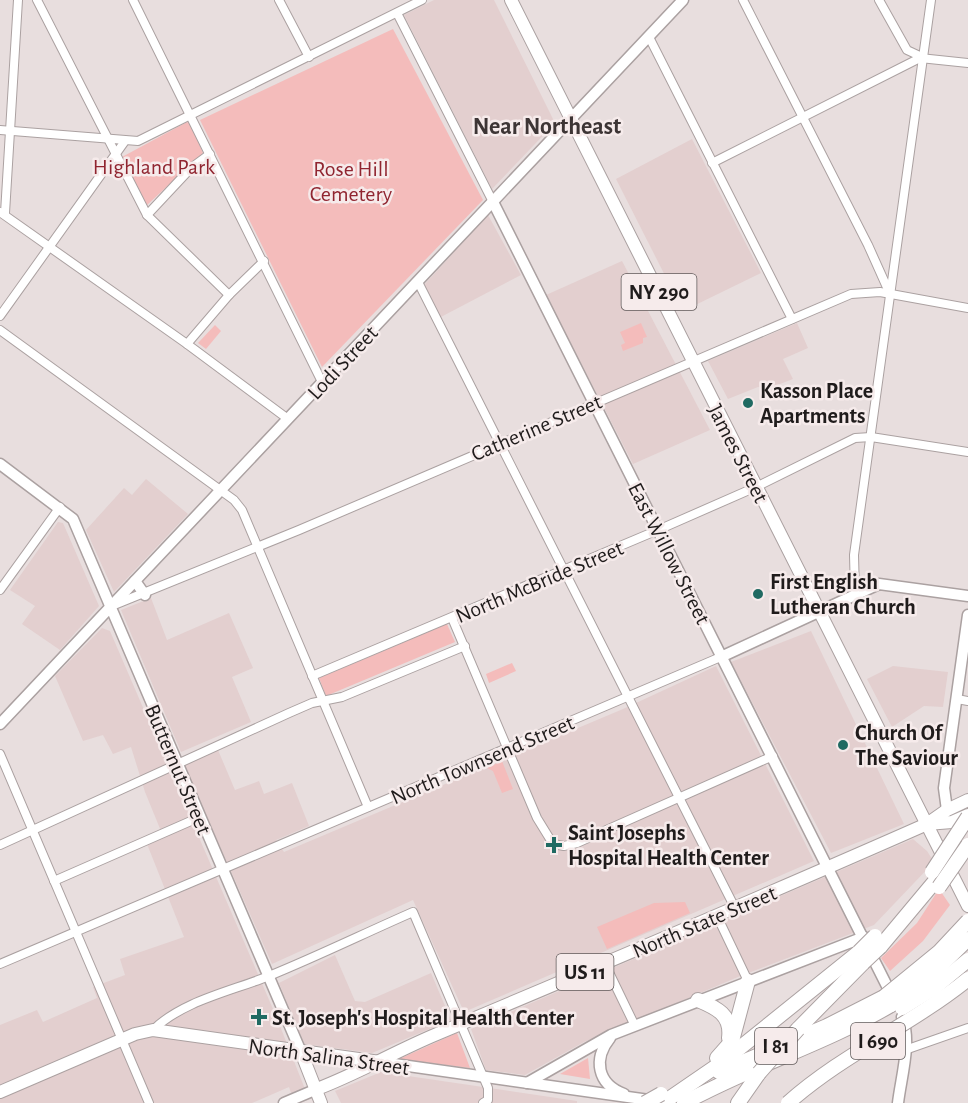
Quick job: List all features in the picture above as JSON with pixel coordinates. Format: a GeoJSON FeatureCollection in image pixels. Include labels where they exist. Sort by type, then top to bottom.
{"type":"FeatureCollection","features":[{"type":"Feature","properties":{"kind":"highway"},"geometry":{"type":"LineString","coordinates":[[643,1101],[665,1100],[722,1063],[861,957],[873,940],[923,908],[968,816]]}},
{"type":"Feature","properties":{"kind":"highway"},"geometry":{"type":"LineString","coordinates":[[936,879],[968,831]]}},
{"type":"Feature","properties":{"kind":"highway"},"geometry":{"type":"LineString","coordinates":[[936,879],[968,845]]}},
{"type":"Feature","properties":{"kind":"highway","name":"I 81"},"geometry":{"type":"LineString","coordinates":[[665,1100],[731,1066],[827,1026],[889,1005],[968,921]]}},
{"type":"Feature","properties":{"kind":"highway","name":"I 81"},"geometry":{"type":"LineString","coordinates":[[686,1102],[729,1078],[859,1024],[928,978],[968,939]]}},
{"type":"Feature","properties":{"kind":"highway","name":"I 690"},"geometry":{"type":"LineString","coordinates":[[741,1098],[759,1073],[861,957]]}},
{"type":"Feature","properties":{"kind":"highway"},"geometry":{"type":"LineString","coordinates":[[889,1005],[934,988],[968,960]]}},
{"type":"Feature","properties":{"kind":"highway","name":"I 690"},"geometry":{"type":"LineString","coordinates":[[788,1103],[826,1073],[940,1002],[968,979]]}},
{"type":"Feature","properties":{"kind":"highway"},"geometry":{"type":"LineString","coordinates":[[665,1100],[727,1047],[737,1025],[748,981]]}},
{"type":"Feature","properties":{"kind":"highway"},"geometry":{"type":"LineString","coordinates":[[698,1000],[716,1008],[726,1016],[730,1030],[727,1047]]}},
{"type":"Feature","properties":{"kind":"main road","name":"James Street"},"geometry":{"type":"LineString","coordinates":[[511,0],[968,906]]}},
{"type":"Feature","properties":{"kind":"main road","name":"North State Street"},"geometry":{"type":"LineString","coordinates":[[317,1089],[460,1024],[605,964],[927,824],[947,810],[968,800]]}},
{"type":"Feature","properties":{"kind":"main road","name":"North State Street"},"geometry":{"type":"LineString","coordinates":[[927,824],[952,822],[968,816]]}},
{"type":"Feature","properties":{"kind":"main road","name":"North Salina Street"},"geometry":{"type":"LineString","coordinates":[[0,1092],[123,1040],[153,1030],[380,1062]]}},
{"type":"Feature","properties":{"kind":"main road","name":"Butternut Street"},"geometry":{"type":"LineString","coordinates":[[301,1052],[321,1103]]}},
{"type":"Feature","properties":{"kind":"street"},"geometry":{"type":"LineString","coordinates":[[18,0],[11,130],[3,212],[288,419]]}},
{"type":"Feature","properties":{"kind":"street"},"geometry":{"type":"LineString","coordinates":[[37,0],[147,215],[229,295]]}},
{"type":"Feature","properties":{"kind":"street"},"geometry":{"type":"LineString","coordinates":[[133,0],[322,382]]}},
{"type":"Feature","properties":{"kind":"street"},"geometry":{"type":"LineString","coordinates":[[279,0],[309,57]]}},
{"type":"Feature","properties":{"kind":"street"},"geometry":{"type":"LineString","coordinates":[[0,130],[109,140],[144,139],[422,0]]}},
{"type":"Feature","properties":{"kind":"street","name":"Lodi Street"},"geometry":{"type":"LineString","coordinates":[[0,724],[683,0]]}},
{"type":"Feature","properties":{"kind":"street"},"geometry":{"type":"LineString","coordinates":[[744,0],[890,295]]}},
{"type":"Feature","properties":{"kind":"street"},"geometry":{"type":"LineString","coordinates":[[879,0],[907,50],[922,57],[968,63]]}},
{"type":"Feature","properties":{"kind":"street"},"geometry":{"type":"LineString","coordinates":[[855,593],[854,555],[931,0]]}},
{"type":"Feature","properties":{"kind":"street","name":"East Willow Street"},"geometry":{"type":"LineString","coordinates":[[397,13],[829,867],[873,940],[904,1022],[905,1050],[898,1103]]}},
{"type":"Feature","properties":{"kind":"street"},"geometry":{"type":"LineString","coordinates":[[649,37],[792,319]]}},
{"type":"Feature","properties":{"kind":"street"},"geometry":{"type":"LineString","coordinates":[[712,163],[922,57]]}},
{"type":"Feature","properties":{"kind":"street"},"geometry":{"type":"LineString","coordinates":[[0,316],[125,141]]}},
{"type":"Feature","properties":{"kind":"street"},"geometry":{"type":"LineString","coordinates":[[147,215],[191,168],[210,154]]}},
{"type":"Feature","properties":{"kind":"street"},"geometry":{"type":"LineString","coordinates":[[187,344],[229,295],[264,261]]}},
{"type":"Feature","properties":{"kind":"street"},"geometry":{"type":"LineString","coordinates":[[418,282],[735,908]]}},
{"type":"Feature","properties":{"kind":"street","name":"Catherine Street"},"geometry":{"type":"LineString","coordinates":[[111,606],[145,595],[258,548],[500,442],[859,292],[968,308]]}},
{"type":"Feature","properties":{"kind":"street"},"geometry":{"type":"LineString","coordinates":[[0,330],[221,491],[242,510],[368,807]]}},
{"type":"Feature","properties":{"kind":"street","name":"North McBride Street"},"geometry":{"type":"LineString","coordinates":[[312,676],[658,530],[756,487],[848,441],[871,437],[968,452]]}},
{"type":"Feature","properties":{"kind":"street","name":"Butternut Street"},"geometry":{"type":"LineString","coordinates":[[0,464],[73,519],[301,1052]]}},
{"type":"Feature","properties":{"kind":"street"},"geometry":{"type":"LineString","coordinates":[[0,590],[60,507]]}},
{"type":"Feature","properties":{"kind":"street"},"geometry":{"type":"LineString","coordinates":[[135,581],[145,595]]}},
{"type":"Feature","properties":{"kind":"street","name":"North Townsend Street"},"geometry":{"type":"LineString","coordinates":[[0,964],[723,656],[855,593],[879,584],[968,596]]}},
{"type":"Feature","properties":{"kind":"street"},"geometry":{"type":"LineString","coordinates":[[947,810],[944,788],[963,700],[968,615]]}},
{"type":"Feature","properties":{"kind":"street"},"geometry":{"type":"LineString","coordinates":[[453,618],[516,769],[549,841],[560,846],[576,843],[773,756]]}},
{"type":"Feature","properties":{"kind":"street","name":"North McBride Street"},"geometry":{"type":"LineString","coordinates":[[0,845],[289,713],[342,697],[465,646]]}},
{"type":"Feature","properties":{"kind":"street"},"geometry":{"type":"LineString","coordinates":[[0,754],[149,1103]]}},
{"type":"Feature","properties":{"kind":"street"},"geometry":{"type":"LineString","coordinates":[[54,881],[200,818]]}},
{"type":"Feature","properties":{"kind":"street"},"geometry":{"type":"LineString","coordinates":[[153,1030],[161,1022],[199,1003],[269,976],[413,912],[483,1077],[486,1102]]}},
{"type":"Feature","properties":{"kind":"street"},"geometry":{"type":"LineString","coordinates":[[717,916],[748,981]]}},
{"type":"Feature","properties":{"kind":"street"},"geometry":{"type":"LineString","coordinates":[[527,1083],[611,1035],[748,981],[873,940]]}},
{"type":"Feature","properties":{"kind":"street"},"geometry":{"type":"LineString","coordinates":[[605,964],[635,1026]]}},
{"type":"Feature","properties":{"kind":"street"},"geometry":{"type":"LineString","coordinates":[[905,1050],[968,1028]]}},
{"type":"Feature","properties":{"kind":"street"},"geometry":{"type":"LineString","coordinates":[[611,1035],[599,1058],[601,1077],[612,1088],[643,1101]]}},
{"type":"Feature","properties":{"kind":"street","name":"North Salina Street"},"geometry":{"type":"LineString","coordinates":[[380,1062],[643,1101]]}},
{"type":"Feature","properties":{"kind":"street","name":"North State Street"},"geometry":{"type":"LineString","coordinates":[[284,1103],[317,1089]]}},
{"type":"Feature","properties":{"kind":"shaded area"},"geometry":{"type":"Polygon","coordinates":[[[434,0],[494,0],[555,123],[492,189],[404,15],[434,0]]]}},
{"type":"Feature","properties":{"kind":"shaded area"},"geometry":{"type":"Polygon","coordinates":[[[692,139],[761,273],[683,311],[616,179],[692,139]]]}},
{"type":"Feature","properties":{"kind":"shaded area"},"geometry":{"type":"Polygon","coordinates":[[[488,215],[521,275],[439,318],[424,285],[488,215]]]}},
{"type":"Feature","properties":{"kind":"shaded area"},"geometry":{"type":"Polygon","coordinates":[[[622,261],[710,430],[633,464],[546,295],[622,261]]]}},
{"type":"Feature","properties":{"kind":"shaded area"},"geometry":{"type":"Polygon","coordinates":[[[797,323],[808,348],[783,359],[793,379],[767,389],[758,387],[728,399],[708,361],[797,323]]]}},
{"type":"Feature","properties":{"kind":"shaded area"},"geometry":{"type":"Polygon","coordinates":[[[146,479],[188,514],[114,592],[86,530],[124,488],[132,495],[146,479]]]}},
{"type":"Feature","properties":{"kind":"shaded area"},"geometry":{"type":"Polygon","coordinates":[[[58,522],[63,523],[99,606],[60,650],[22,624],[35,606],[10,590],[58,522]]]}},
{"type":"Feature","properties":{"kind":"shaded area"},"geometry":{"type":"Polygon","coordinates":[[[151,598],[167,640],[229,613],[253,668],[232,677],[251,722],[181,752],[121,610],[151,598]]]}},
{"type":"Feature","properties":{"kind":"shaded area"},"geometry":{"type":"Polygon","coordinates":[[[102,628],[110,631],[276,1016],[305,1089],[292,1096],[289,1087],[252,1103],[0,1103],[0,1025],[37,1010],[43,1022],[97,998],[93,987],[125,975],[120,959],[184,937],[147,844],[163,836],[145,792],[131,747],[113,754],[103,735],[83,741],[55,676],[102,628]]]}},
{"type":"Feature","properties":{"kind":"shaded area"},"geometry":{"type":"Polygon","coordinates":[[[811,631],[904,824],[831,853],[731,662],[811,631]]]}},
{"type":"Feature","properties":{"kind":"shaded area","name":"Saint Josephs Hospital Health Center"},"geometry":{"type":"Polygon","coordinates":[[[716,666],[814,861],[464,1012],[413,900],[272,964],[184,765],[218,750],[235,790],[259,781],[264,794],[292,783],[309,826],[276,840],[284,852],[623,709],[716,666]]]}},
{"type":"Feature","properties":{"kind":"shaded area"},"geometry":{"type":"Polygon","coordinates":[[[893,666],[948,672],[943,707],[924,706],[892,727],[867,679],[893,666]]]}},
{"type":"Feature","properties":{"kind":"shaded area"},"geometry":{"type":"Polygon","coordinates":[[[913,839],[927,851],[934,862],[874,925],[738,977],[584,1042],[525,1075],[486,1070],[471,1029],[913,839]]]}},
{"type":"Feature","properties":{"kind":"shaded area"},"geometry":{"type":"Polygon","coordinates":[[[335,955],[355,1001],[365,1002],[431,973],[451,1020],[372,1053],[304,1044],[279,983],[335,955]]]}},
{"type":"Feature","properties":{"kind":"shaded area"},"geometry":{"type":"Polygon","coordinates":[[[381,1072],[577,1101],[577,1103],[341,1103],[335,1091],[381,1072]]]}},
{"type":"Feature","properties":{"kind":"green space","name":"Rose Hill Cemetery"},"geometry":{"type":"Polygon","coordinates":[[[393,29],[483,200],[322,367],[200,120],[393,29]]]}},
{"type":"Feature","properties":{"kind":"green space","name":"Highland Park"},"geometry":{"type":"Polygon","coordinates":[[[187,122],[190,123],[203,153],[146,206],[122,157],[187,122]]]}},
{"type":"Feature","properties":{"kind":"green space"},"geometry":{"type":"Polygon","coordinates":[[[641,323],[647,337],[643,338],[643,343],[623,351],[621,345],[625,343],[620,332],[641,323]]]}},
{"type":"Feature","properties":{"kind":"green space"},"geometry":{"type":"Polygon","coordinates":[[[215,325],[221,331],[206,349],[198,343],[215,325]]]}},
{"type":"Feature","properties":{"kind":"green space"},"geometry":{"type":"Polygon","coordinates":[[[447,624],[455,642],[326,696],[319,678],[447,624]]]}},
{"type":"Feature","properties":{"kind":"green space"},"geometry":{"type":"Polygon","coordinates":[[[512,663],[516,671],[489,683],[486,674],[512,663]]]}},
{"type":"Feature","properties":{"kind":"green space"},"geometry":{"type":"Polygon","coordinates":[[[502,761],[513,789],[502,793],[493,771],[487,768],[502,761]]]}},
{"type":"Feature","properties":{"kind":"green space"},"geometry":{"type":"Polygon","coordinates":[[[939,889],[950,905],[923,941],[890,971],[881,958],[917,923],[939,889]]]}},
{"type":"Feature","properties":{"kind":"green space"},"geometry":{"type":"Polygon","coordinates":[[[685,902],[690,913],[607,949],[597,927],[654,903],[685,902]]]}},
{"type":"Feature","properties":{"kind":"green space"},"geometry":{"type":"Polygon","coordinates":[[[457,1033],[470,1068],[399,1059],[457,1033]]]}},
{"type":"Feature","properties":{"kind":"green space"},"geometry":{"type":"Polygon","coordinates":[[[588,1058],[590,1079],[560,1074],[588,1058]]]}},
{"type":"Feature","properties":{"kind":"place","name":"Kasson Place Apartments"},"geometry":{"type":"Point","coordinates":[748,403]}},
{"type":"Feature","properties":{"kind":"place","name":"First English Lutheran Church"},"geometry":{"type":"Point","coordinates":[758,594]}},
{"type":"Feature","properties":{"kind":"place","name":"Church Of The Saviour"},"geometry":{"type":"Point","coordinates":[843,745]}},
{"type":"Feature","properties":{"kind":"place","name":"Saint Josephs Hospital Health Center"},"geometry":{"type":"Point","coordinates":[554,845]}},
{"type":"Feature","properties":{"kind":"place","name":"St. Joseph's Hospital Health Center"},"geometry":{"type":"Point","coordinates":[259,1017]}},
{"type":"Feature","properties":{"kind":"district","name":"Near Northeast"},"geometry":{"type":"Point","coordinates":[547,126]}}]}
